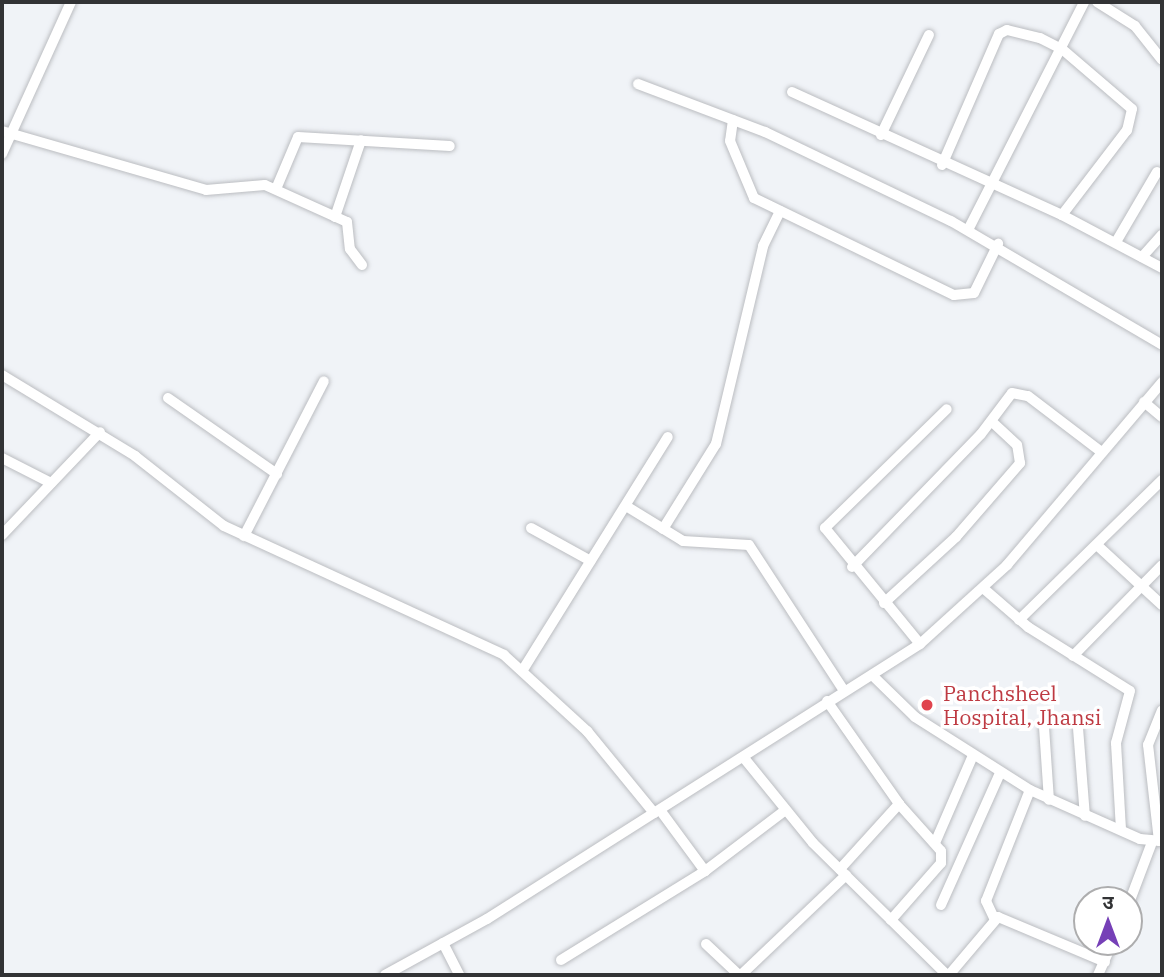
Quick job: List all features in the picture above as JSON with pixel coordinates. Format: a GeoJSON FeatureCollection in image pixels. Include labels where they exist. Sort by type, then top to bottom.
{"type":"FeatureCollection","features":[{"type":"Feature","properties":{"kind":"street"},"geometry":{"type":"LineString","coordinates":[[2,154],[13,136],[71,2]]}},
{"type":"Feature","properties":{"kind":"street"},"geometry":{"type":"LineString","coordinates":[[968,230],[994,186],[1084,2]]}},
{"type":"Feature","properties":{"kind":"street"},"geometry":{"type":"LineString","coordinates":[[1097,2],[1135,26],[1162,60]]}},
{"type":"Feature","properties":{"kind":"street"},"geometry":{"type":"LineString","coordinates":[[942,165],[999,34],[1016,31],[1062,49],[1128,99],[1133,121],[1062,215]]}},
{"type":"Feature","properties":{"kind":"street"},"geometry":{"type":"LineString","coordinates":[[881,135],[929,35]]}},
{"type":"Feature","properties":{"kind":"street"},"geometry":{"type":"LineString","coordinates":[[638,85],[733,120],[998,244],[1162,345]]}},
{"type":"Feature","properties":{"kind":"street"},"geometry":{"type":"LineString","coordinates":[[792,92],[942,165],[1062,215],[1162,268]]}},
{"type":"Feature","properties":{"kind":"street"},"geometry":{"type":"LineString","coordinates":[[733,120],[730,141],[746,165],[751,195],[961,297],[974,293],[998,244]]}},
{"type":"Feature","properties":{"kind":"street"},"geometry":{"type":"LineString","coordinates":[[2,131],[206,190],[257,184],[276,190],[348,223],[350,249],[362,265]]}},
{"type":"Feature","properties":{"kind":"street"},"geometry":{"type":"LineString","coordinates":[[276,190],[298,137],[450,146]]}},
{"type":"Feature","properties":{"kind":"street"},"geometry":{"type":"LineString","coordinates":[[335,216],[361,140]]}},
{"type":"Feature","properties":{"kind":"street"},"geometry":{"type":"LineString","coordinates":[[1116,242],[1157,172]]}},
{"type":"Feature","properties":{"kind":"street"},"geometry":{"type":"LineString","coordinates":[[663,529],[716,444],[763,246],[780,211]]}},
{"type":"Feature","properties":{"kind":"street"},"geometry":{"type":"LineString","coordinates":[[1142,257],[1162,235]]}},
{"type":"Feature","properties":{"kind":"street"},"geometry":{"type":"LineString","coordinates":[[2,375],[100,432],[210,518],[524,668],[657,812],[705,871]]}},
{"type":"Feature","properties":{"kind":"street"},"geometry":{"type":"LineString","coordinates":[[244,536],[324,381]]}},
{"type":"Feature","properties":{"kind":"street"},"geometry":{"type":"LineString","coordinates":[[385,975],[443,943],[657,812],[919,644],[983,588],[1099,450],[1162,382]]}},
{"type":"Feature","properties":{"kind":"street"},"geometry":{"type":"LineString","coordinates":[[852,567],[992,422],[1006,396],[1021,393],[1099,450]]}},
{"type":"Feature","properties":{"kind":"street"},"geometry":{"type":"LineString","coordinates":[[168,398],[277,474]]}},
{"type":"Feature","properties":{"kind":"street"},"geometry":{"type":"LineString","coordinates":[[1144,402],[1162,417]]}},
{"type":"Feature","properties":{"kind":"street"},"geometry":{"type":"LineString","coordinates":[[919,644],[852,567],[825,524],[947,409]]}},
{"type":"Feature","properties":{"kind":"street"},"geometry":{"type":"LineString","coordinates":[[884,603],[956,537],[1020,463],[1017,445],[992,422]]}},
{"type":"Feature","properties":{"kind":"street"},"geometry":{"type":"LineString","coordinates":[[2,534],[100,432]]}},
{"type":"Feature","properties":{"kind":"street"},"geometry":{"type":"LineString","coordinates":[[524,668],[668,437]]}},
{"type":"Feature","properties":{"kind":"street"},"geometry":{"type":"LineString","coordinates":[[2,458],[51,483]]}},
{"type":"Feature","properties":{"kind":"street"},"geometry":{"type":"LineString","coordinates":[[1019,620],[1098,547],[1162,480]]}},
{"type":"Feature","properties":{"kind":"street"},"geometry":{"type":"LineString","coordinates":[[626,506],[694,545],[736,540],[748,545],[844,691]]}},
{"type":"Feature","properties":{"kind":"street"},"geometry":{"type":"LineString","coordinates":[[531,528],[591,561]]}},
{"type":"Feature","properties":{"kind":"street"},"geometry":{"type":"LineString","coordinates":[[1098,547],[1162,605]]}},
{"type":"Feature","properties":{"kind":"street"},"geometry":{"type":"LineString","coordinates":[[1073,656],[1162,565]]}},
{"type":"Feature","properties":{"kind":"street"},"geometry":{"type":"LineString","coordinates":[[983,588],[1019,620],[1132,695],[1116,743],[1121,830]]}},
{"type":"Feature","properties":{"kind":"street"},"geometry":{"type":"LineString","coordinates":[[872,675],[915,717],[1000,773],[1085,816],[1157,841]]}},
{"type":"Feature","properties":{"kind":"street"},"geometry":{"type":"LineString","coordinates":[[827,701],[899,804],[935,843],[941,863],[891,920]]}},
{"type":"Feature","properties":{"kind":"street"},"geometry":{"type":"LineString","coordinates":[[1136,886],[1157,841],[1148,745],[1162,711]]}},
{"type":"Feature","properties":{"kind":"street"},"geometry":{"type":"LineString","coordinates":[[1044,727],[1049,800]]}},
{"type":"Feature","properties":{"kind":"street"},"geometry":{"type":"LineString","coordinates":[[1078,728],[1085,816]]}},
{"type":"Feature","properties":{"kind":"street"},"geometry":{"type":"LineString","coordinates":[[935,843],[973,755]]}},
{"type":"Feature","properties":{"kind":"street"},"geometry":{"type":"LineString","coordinates":[[744,758],[784,811],[948,975],[994,918]]}},
{"type":"Feature","properties":{"kind":"street"},"geometry":{"type":"LineString","coordinates":[[941,905],[1000,773]]}},
{"type":"Feature","properties":{"kind":"street"},"geometry":{"type":"LineString","coordinates":[[1030,790],[986,901],[994,918],[1105,962]]}},
{"type":"Feature","properties":{"kind":"street"},"geometry":{"type":"LineString","coordinates":[[706,944],[740,975],[843,872],[899,804]]}},
{"type":"Feature","properties":{"kind":"street"},"geometry":{"type":"LineString","coordinates":[[561,961],[705,871],[784,811]]}},
{"type":"Feature","properties":{"kind":"street"},"geometry":{"type":"LineString","coordinates":[[443,943],[460,975]]}},
{"type":"Feature","properties":{"kind":"street"},"geometry":{"type":"LineString","coordinates":[[1098,975],[1107,956]]}},
{"type":"Feature","properties":{"kind":"place","name":"Panchsheel Hospital, Jhansi"},"geometry":{"type":"Point","coordinates":[927,705]}}]}
